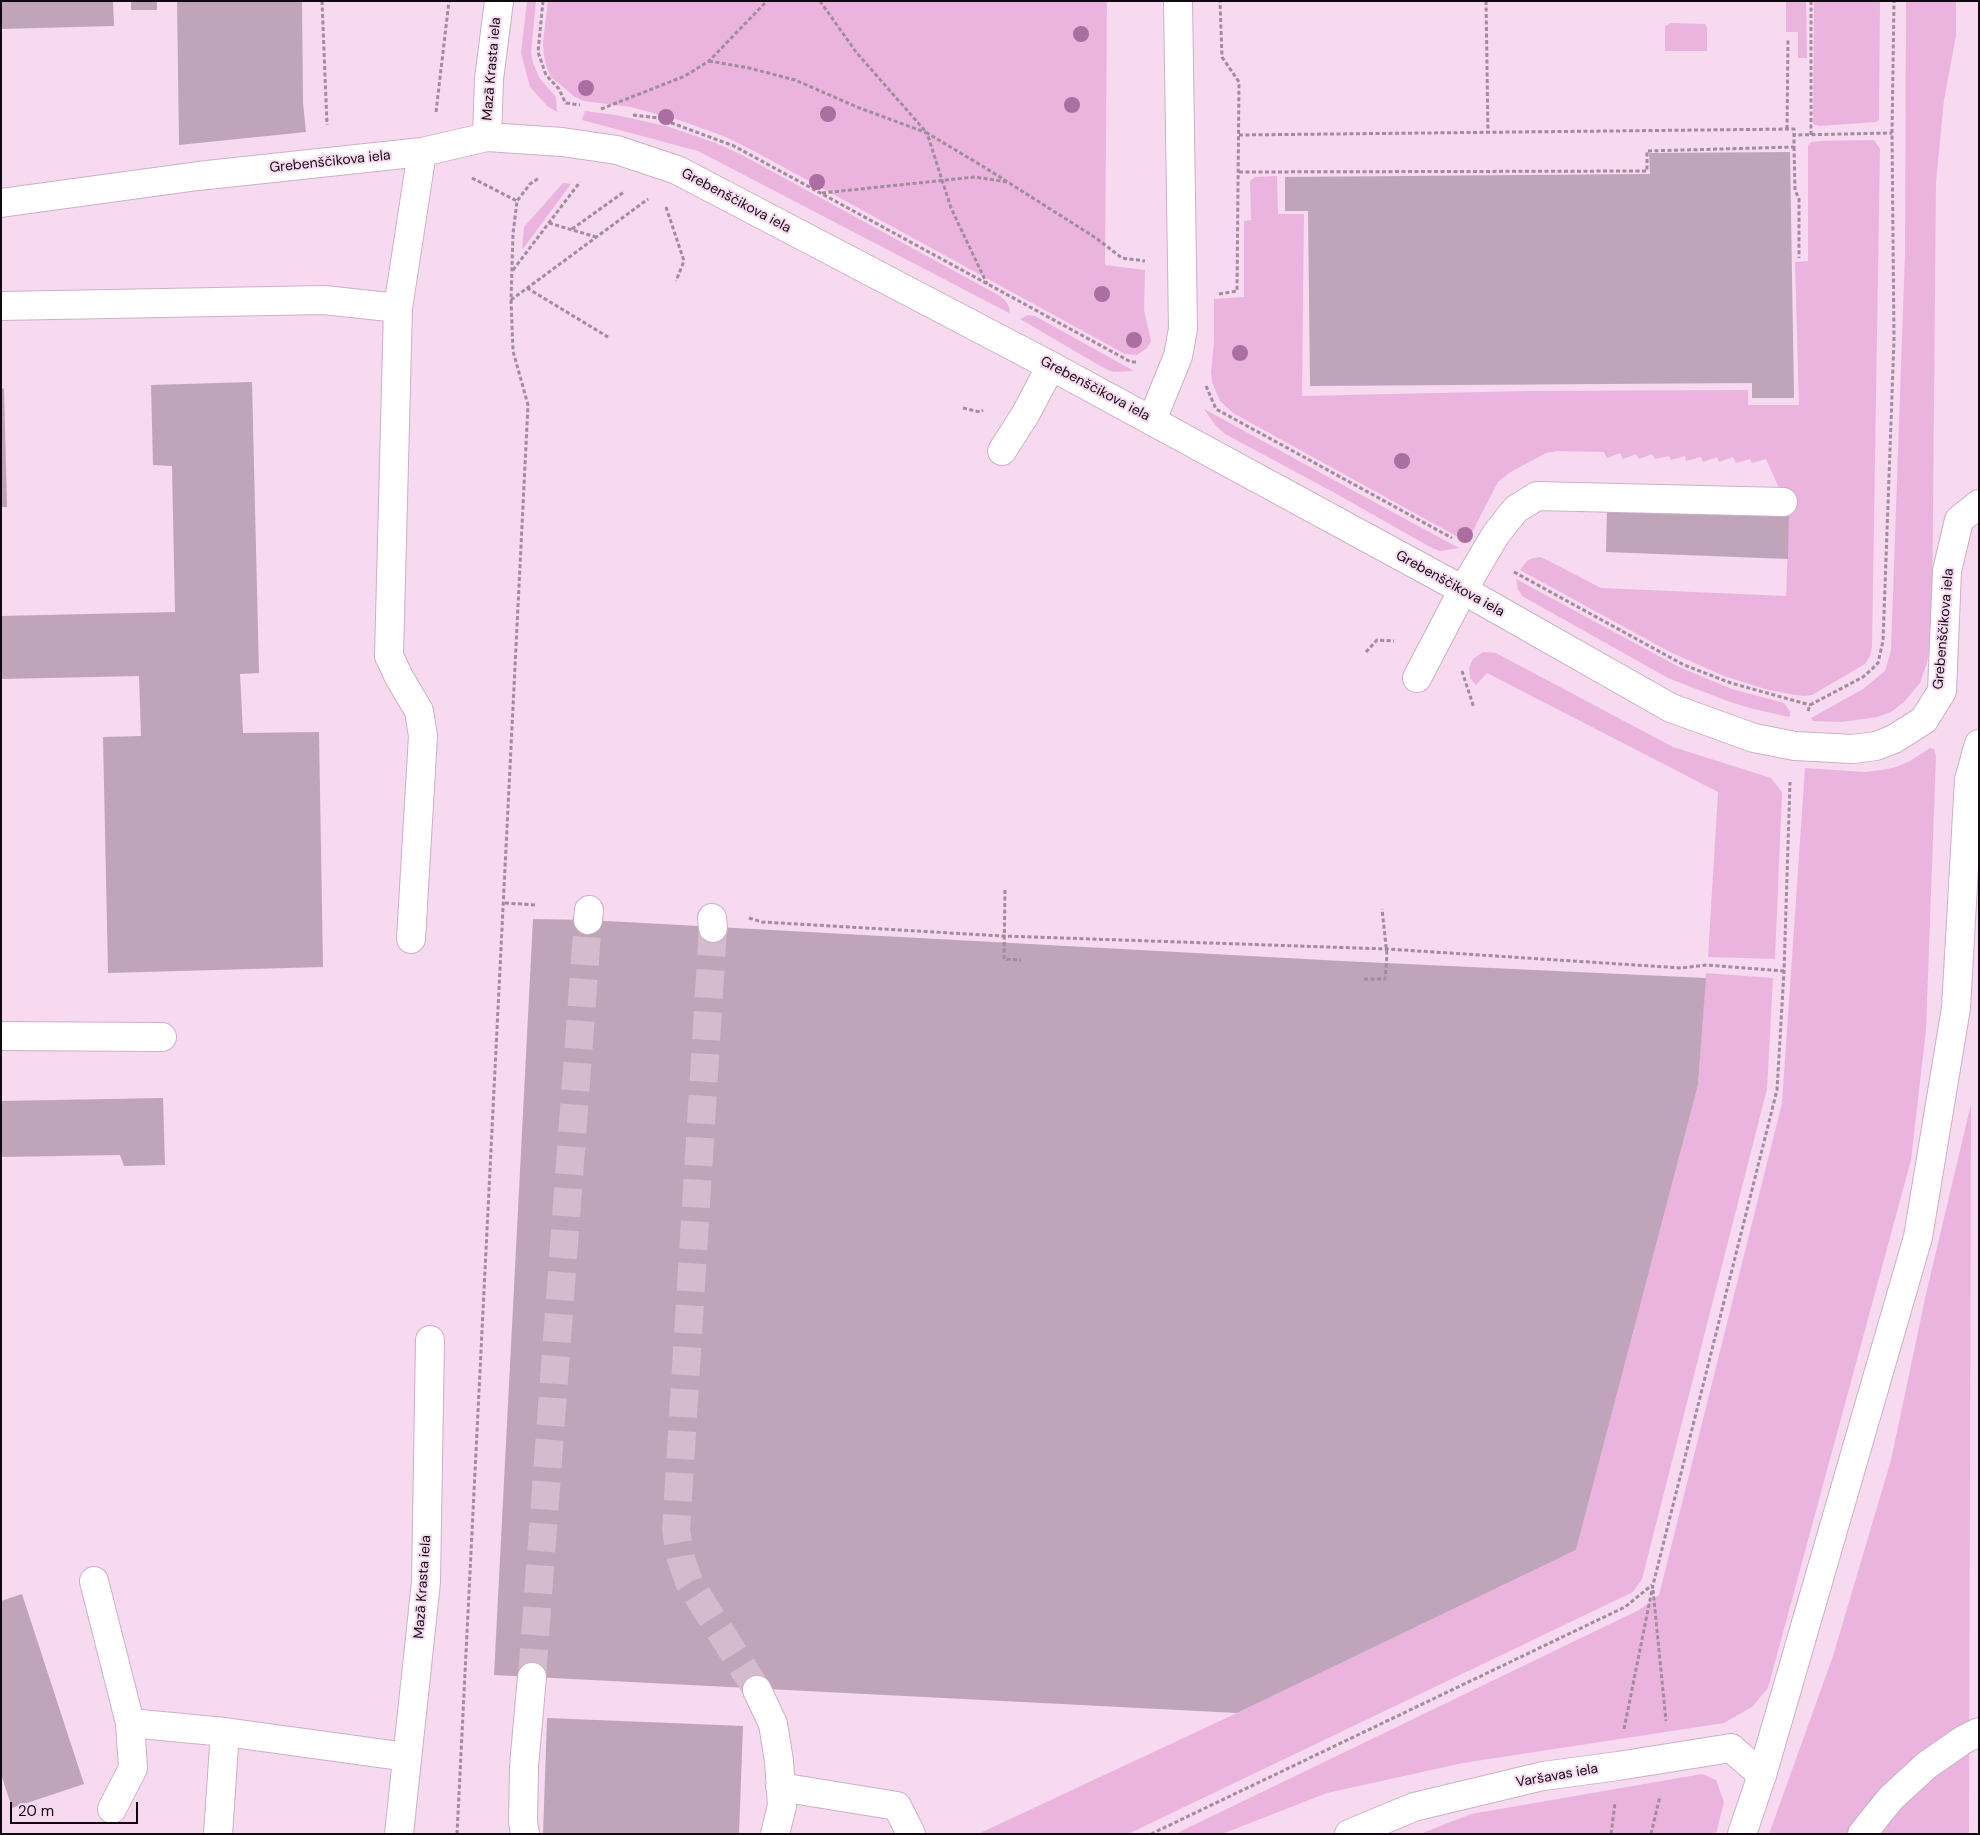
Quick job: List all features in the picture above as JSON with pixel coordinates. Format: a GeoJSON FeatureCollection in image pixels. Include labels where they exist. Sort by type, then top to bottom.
{"type":"FeatureCollection","features":[{"type":"Feature","properties":{"kind":"main road","name":"Mazā Krasta iela"},"geometry":{"type":"LineString","coordinates":[[487,136],[489,78],[499,1]]}},
{"type":"Feature","properties":{"kind":"main road"},"geometry":{"type":"LineString","coordinates":[[1152,420],[1178,356],[1182,329],[1178,1]]}},
{"type":"Feature","properties":{"kind":"main road","name":"Grebenščikova iela"},"geometry":{"type":"LineString","coordinates":[[1,203],[198,176],[422,152],[487,136],[562,142],[617,150],[677,170],[1051,366],[1462,590],[1671,708],[1754,738],[1795,746],[1853,749],[1876,746],[1894,739],[1924,720],[1942,691],[1947,571],[1959,520],[1979,504]]}},
{"type":"Feature","properties":{"kind":"main road"},"geometry":{"type":"LineString","coordinates":[[412,938],[423,736],[419,711],[389,656],[398,308],[422,152]]}},
{"type":"Feature","properties":{"kind":"main road"},"geometry":{"type":"LineString","coordinates":[[1,306],[324,300],[398,308]]}},
{"type":"Feature","properties":{"kind":"main road"},"geometry":{"type":"LineString","coordinates":[[1002,451],[1025,415],[1051,366]]}},
{"type":"Feature","properties":{"kind":"main road"},"geometry":{"type":"LineString","coordinates":[[1417,678],[1462,590],[1496,534],[1516,510],[1537,496],[1783,502]]}},
{"type":"Feature","properties":{"kind":"main road"},"geometry":{"type":"LineString","coordinates":[[1742,1834],[1762,1775],[1918,1237],[1956,1008],[1969,780],[1979,744]]}},
{"type":"Feature","properties":{"kind":"main road"},"geometry":{"type":"LineString","coordinates":[[1,1036],[162,1037]]}},
{"type":"Feature","properties":{"kind":"main road","name":"Mazā Krasta iela"},"geometry":{"type":"LineString","coordinates":[[399,1834],[426,1582],[430,1340]]}},
{"type":"Feature","properties":{"kind":"main road"},"geometry":{"type":"LineString","coordinates":[[94,1581],[130,1723],[132,1768],[112,1809]]}},
{"type":"Feature","properties":{"kind":"main road"},"geometry":{"type":"LineString","coordinates":[[525,1834],[523,1822],[524,1766],[532,1677]]}},
{"type":"Feature","properties":{"kind":"main road"},"geometry":{"type":"LineString","coordinates":[[757,1690],[773,1724],[779,1760],[782,1806],[775,1834]]}},
{"type":"Feature","properties":{"kind":"main road"},"geometry":{"type":"LineString","coordinates":[[130,1723],[225,1732],[407,1756]]}},
{"type":"Feature","properties":{"kind":"main road"},"geometry":{"type":"LineString","coordinates":[[218,1834],[225,1732]]}},
{"type":"Feature","properties":{"kind":"main road"},"geometry":{"type":"LineString","coordinates":[[1862,1834],[1891,1798],[1927,1765],[1963,1740],[1979,1732]]}},
{"type":"Feature","properties":{"kind":"main road","name":"Varšavas iela"},"geometry":{"type":"LineString","coordinates":[[1349,1834],[1414,1807],[1544,1776],[1731,1748],[1762,1775]]}},
{"type":"Feature","properties":{"kind":"main road"},"geometry":{"type":"LineString","coordinates":[[780,1787],[897,1806],[910,1834]]}},
{"type":"Feature","properties":{"kind":"path"},"geometry":{"type":"LineString","coordinates":[[322,1],[327,129]]}},
{"type":"Feature","properties":{"kind":"path"},"geometry":{"type":"LineString","coordinates":[[422,152],[436,115],[449,1]]}},
{"type":"Feature","properties":{"kind":"path"},"geometry":{"type":"LineString","coordinates":[[543,1],[538,52],[546,76],[559,89],[566,102],[566,110]]}},
{"type":"Feature","properties":{"kind":"path"},"geometry":{"type":"LineString","coordinates":[[601,109],[686,76],[708,61],[767,1]]}},
{"type":"Feature","properties":{"kind":"path"},"geometry":{"type":"LineString","coordinates":[[820,1],[856,52],[927,133],[951,208],[988,284]]}},
{"type":"Feature","properties":{"kind":"path"},"geometry":{"type":"LineString","coordinates":[[1214,294],[1238,292],[1239,82],[1222,57],[1220,1]]}},
{"type":"Feature","properties":{"kind":"path"},"geometry":{"type":"LineString","coordinates":[[1486,1],[1488,133]]}},
{"type":"Feature","properties":{"kind":"path"},"geometry":{"type":"LineString","coordinates":[[1811,1],[1811,135]]}},
{"type":"Feature","properties":{"kind":"path"},"geometry":{"type":"LineString","coordinates":[[1611,1834],[1618,1766],[1653,1585],[1777,1090],[1784,971],[1790,775],[1795,746],[1810,705],[1863,677],[1878,663],[1882,653],[1894,340],[1892,133],[1894,1]]}},
{"type":"Feature","properties":{"kind":"path"},"geometry":{"type":"LineString","coordinates":[[1787,129],[1788,40]]}},
{"type":"Feature","properties":{"kind":"path"},"geometry":{"type":"LineString","coordinates":[[708,61],[749,68],[796,80],[857,107],[927,133],[1096,238],[1122,258]]}},
{"type":"Feature","properties":{"kind":"path"},"geometry":{"type":"LineString","coordinates":[[566,102],[584,106]]}},
{"type":"Feature","properties":{"kind":"path"},"geometry":{"type":"LineString","coordinates":[[592,108],[610,111]]}},
{"type":"Feature","properties":{"kind":"path"},"geometry":{"type":"LineString","coordinates":[[626,114],[658,118],[734,146],[1131,362]]}},
{"type":"Feature","properties":{"kind":"path"},"geometry":{"type":"LineString","coordinates":[[1238,135],[1794,129],[1795,190],[1800,199],[1799,258]]}},
{"type":"Feature","properties":{"kind":"path"},"geometry":{"type":"LineString","coordinates":[[1794,136],[1892,133]]}},
{"type":"Feature","properties":{"kind":"path"},"geometry":{"type":"LineString","coordinates":[[1239,172],[1647,171],[1647,150],[1794,147]]}},
{"type":"Feature","properties":{"kind":"path"},"geometry":{"type":"LineString","coordinates":[[456,1834],[528,405],[513,351],[512,271],[517,201],[530,184],[542,176]]}},
{"type":"Feature","properties":{"kind":"path"},"geometry":{"type":"LineString","coordinates":[[821,193],[975,176],[1008,182]]}},
{"type":"Feature","properties":{"kind":"path"},"geometry":{"type":"LineString","coordinates":[[512,271],[584,177]]}},
{"type":"Feature","properties":{"kind":"path"},"geometry":{"type":"LineString","coordinates":[[572,229],[625,191]]}},
{"type":"Feature","properties":{"kind":"path"},"geometry":{"type":"LineString","coordinates":[[511,300],[653,196]]}},
{"type":"Feature","properties":{"kind":"path"},"geometry":{"type":"LineString","coordinates":[[664,199],[684,261],[676,281]]}},
{"type":"Feature","properties":{"kind":"path"},"geometry":{"type":"LineString","coordinates":[[549,223],[597,237]]}},
{"type":"Feature","properties":{"kind":"path"},"geometry":{"type":"LineString","coordinates":[[527,288],[608,337]]}},
{"type":"Feature","properties":{"kind":"path"},"geometry":{"type":"LineString","coordinates":[[1205,382],[1216,409]]}},
{"type":"Feature","properties":{"kind":"path"},"geometry":{"type":"LineString","coordinates":[[1005,890],[1004,960],[1021,960]]}},
{"type":"Feature","properties":{"kind":"path"},"geometry":{"type":"LineString","coordinates":[[504,903],[536,906]]}},
{"type":"Feature","properties":{"kind":"path"},"geometry":{"type":"LineString","coordinates":[[1364,979],[1385,979],[1387,949],[1382,909]]}},
{"type":"Feature","properties":{"kind":"path"},"geometry":{"type":"LineString","coordinates":[[748,918],[762,922],[1003,936],[1387,949],[1682,968],[1707,965],[1784,971]]}},
{"type":"Feature","properties":{"kind":"path"},"geometry":{"type":"LineString","coordinates":[[1651,1834],[1670,1758],[1653,1585]]}},
{"type":"Feature","properties":{"kind":"path"},"geometry":{"type":"LineString","coordinates":[[1151,1834],[1625,1607],[1653,1585]]}},
{"type":"Feature","properties":{"kind":"shaded area"},"geometry":{"type":"Polygon","coordinates":[[[527,1],[536,1],[531,53],[533,63],[540,79],[556,97],[557,112],[547,106],[530,87],[521,53],[527,1]]]}},
{"type":"Feature","properties":{"kind":"shaded area"},"geometry":{"type":"Polygon","coordinates":[[[548,1],[1107,1],[1105,265],[1145,270],[1144,310],[1151,341],[1147,348],[1137,355],[1125,354],[726,137],[679,120],[631,107],[583,101],[575,97],[551,77],[547,68],[543,42],[548,1]]]}},
{"type":"Feature","properties":{"kind":"shaded area"},"geometry":{"type":"Polygon","coordinates":[[[1786,1],[1806,1],[1807,58],[1798,58],[1798,32],[1786,32],[1786,1]]]}},
{"type":"Feature","properties":{"kind":"shaded area"},"geometry":{"type":"Polygon","coordinates":[[[1814,1],[1880,1],[1879,120],[1876,122],[1819,126],[1813,124],[1814,1]]]}},
{"type":"Feature","properties":{"kind":"shaded area"},"geometry":{"type":"Polygon","coordinates":[[[1906,1],[1956,1],[1956,36],[1944,100],[1936,182],[1932,625],[1930,646],[1927,663],[1920,683],[1904,702],[1891,712],[1877,717],[1842,722],[1813,721],[1811,718],[1863,689],[1885,671],[1891,650],[1905,253],[1906,1]]]}},
{"type":"Feature","properties":{"kind":"shaded area"},"geometry":{"type":"Polygon","coordinates":[[[1671,23],[1705,24],[1707,28],[1707,51],[1665,51],[1665,26],[1671,23]]]}},
{"type":"Feature","properties":{"kind":"shaded area"},"geometry":{"type":"Polygon","coordinates":[[[585,111],[616,115],[666,126],[716,143],[744,156],[1000,296],[1006,301],[1010,309],[1009,313],[698,151],[582,120],[585,111]]]}},
{"type":"Feature","properties":{"kind":"shaded area"},"geometry":{"type":"Polygon","coordinates":[[[1874,140],[1880,149],[1872,647],[1870,656],[1865,664],[1812,695],[1795,695],[1765,689],[1724,676],[1670,652],[1520,570],[1527,561],[1541,557],[1601,588],[1786,596],[1790,489],[1779,488],[1766,459],[1752,463],[1750,459],[1736,463],[1733,457],[1719,462],[1717,457],[1703,462],[1701,457],[1686,461],[1685,456],[1671,460],[1669,456],[1655,459],[1652,454],[1639,459],[1636,454],[1623,459],[1620,453],[1607,458],[1604,452],[1557,451],[1546,453],[1509,473],[1498,482],[1467,542],[1233,413],[1220,401],[1212,382],[1214,299],[1244,297],[1244,221],[1251,220],[1250,181],[1255,177],[1277,176],[1278,214],[1304,214],[1302,396],[1526,391],[1748,390],[1748,405],[1799,405],[1795,262],[1808,261],[1808,145],[1812,142],[1820,141],[1874,140]]]}},
{"type":"Feature","properties":{"kind":"shaded area"},"geometry":{"type":"Polygon","coordinates":[[[563,183],[571,184],[522,250],[524,227],[563,183]]]}},
{"type":"Feature","properties":{"kind":"shaded area"},"geometry":{"type":"Polygon","coordinates":[[[1028,315],[1035,316],[1134,371],[1113,372],[1102,367],[1020,319],[1028,315]]]}},
{"type":"Feature","properties":{"kind":"shaded area"},"geometry":{"type":"Polygon","coordinates":[[[1204,409],[1459,548],[1440,551],[1432,548],[1225,434],[1216,426],[1204,409]]]}},
{"type":"Feature","properties":{"kind":"shaded area"},"geometry":{"type":"Polygon","coordinates":[[[1516,579],[1679,667],[1732,689],[1784,703],[1790,711],[1789,717],[1730,702],[1668,678],[1522,596],[1516,579]]]}},
{"type":"Feature","properties":{"kind":"shaded area"},"geometry":{"type":"Polygon","coordinates":[[[1483,652],[1496,653],[1673,747],[1771,778],[1782,792],[1775,959],[1708,957],[1718,792],[1487,673],[1476,685],[1470,678],[1469,668],[1473,659],[1483,652]]]}},
{"type":"Feature","properties":{"kind":"shaded area"},"geometry":{"type":"Polygon","coordinates":[[[1930,748],[1934,749],[1936,757],[1926,1030],[1911,1160],[1768,1688],[1752,1707],[1724,1723],[1463,1763],[1327,1793],[1222,1834],[1175,1834],[1639,1610],[1659,1595],[1782,1103],[1805,768],[1865,772],[1882,770],[1910,761],[1930,748]]]}},
{"type":"Feature","properties":{"kind":"shaded area"},"geometry":{"type":"Polygon","coordinates":[[[1706,973],[1773,978],[1767,1089],[1642,1579],[1633,1592],[1128,1834],[978,1834],[1237,1713],[1576,1550],[1698,1085],[1706,973]]]}},
{"type":"Feature","properties":{"kind":"shaded area"},"geometry":{"type":"Polygon","coordinates":[[[1971,1104],[1969,1834],[1769,1834],[1833,1656],[1891,1460],[1926,1294],[1971,1104]]]}},
{"type":"Feature","properties":{"kind":"shaded area"},"geometry":{"type":"Polygon","coordinates":[[[1702,1774],[1716,1780],[1724,1802],[1716,1834],[1420,1834],[1471,1814],[1702,1774]]]}},
{"type":"Feature","properties":{"kind":"building"},"geometry":{"type":"Polygon","coordinates":[[[1,1],[113,1],[114,26],[1,29],[1,1]]]}},
{"type":"Feature","properties":{"kind":"building"},"geometry":{"type":"Polygon","coordinates":[[[131,1],[157,1],[157,10],[131,10],[131,1]]]}},
{"type":"Feature","properties":{"kind":"building"},"geometry":{"type":"Polygon","coordinates":[[[177,1],[302,1],[303,103],[306,132],[179,145],[177,1]]]}},
{"type":"Feature","properties":{"kind":"building"},"geometry":{"type":"Polygon","coordinates":[[[1790,152],[1794,398],[1752,398],[1752,383],[1310,386],[1308,211],[1285,211],[1285,177],[1650,174],[1649,153],[1790,152]]]}},
{"type":"Feature","properties":{"kind":"building"},"geometry":{"type":"Polygon","coordinates":[[[252,382],[259,673],[240,674],[243,733],[319,732],[323,967],[108,973],[103,737],[141,736],[139,676],[1,679],[1,616],[175,612],[172,466],[153,465],[151,385],[252,382]]]}},
{"type":"Feature","properties":{"kind":"building"},"geometry":{"type":"Polygon","coordinates":[[[4,388],[7,507],[1,507],[1,389],[4,388]]]}},
{"type":"Feature","properties":{"kind":"building"},"geometry":{"type":"Polygon","coordinates":[[[1607,508],[1789,515],[1788,559],[1606,552],[1607,508]]]}},
{"type":"Feature","properties":{"kind":"building"},"geometry":{"type":"Polygon","coordinates":[[[533,919],[588,920],[1342,961],[1706,978],[1698,1085],[1576,1550],[1237,1713],[494,1675],[533,919]]]}},
{"type":"Feature","properties":{"kind":"building"},"geometry":{"type":"Polygon","coordinates":[[[163,1098],[165,1165],[124,1166],[120,1155],[1,1157],[1,1101],[163,1098]]]}},
{"type":"Feature","properties":{"kind":"building"},"geometry":{"type":"Polygon","coordinates":[[[22,1594],[84,1784],[12,1808],[1,1774],[1,1601],[22,1594]]]}},
{"type":"Feature","properties":{"kind":"building"},"geometry":{"type":"Polygon","coordinates":[[[547,1718],[743,1726],[739,1834],[543,1834],[547,1718]]]}},
{"type":"Feature","properties":{"kind":"tunnel"},"geometry":{"type":"LineString","coordinates":[[532,1677],[588,920]]}},
{"type":"Feature","properties":{"kind":"tunnel"},"geometry":{"type":"LineString","coordinates":[[713,928],[676,1530],[681,1559],[689,1582],[757,1690]]}}]}
